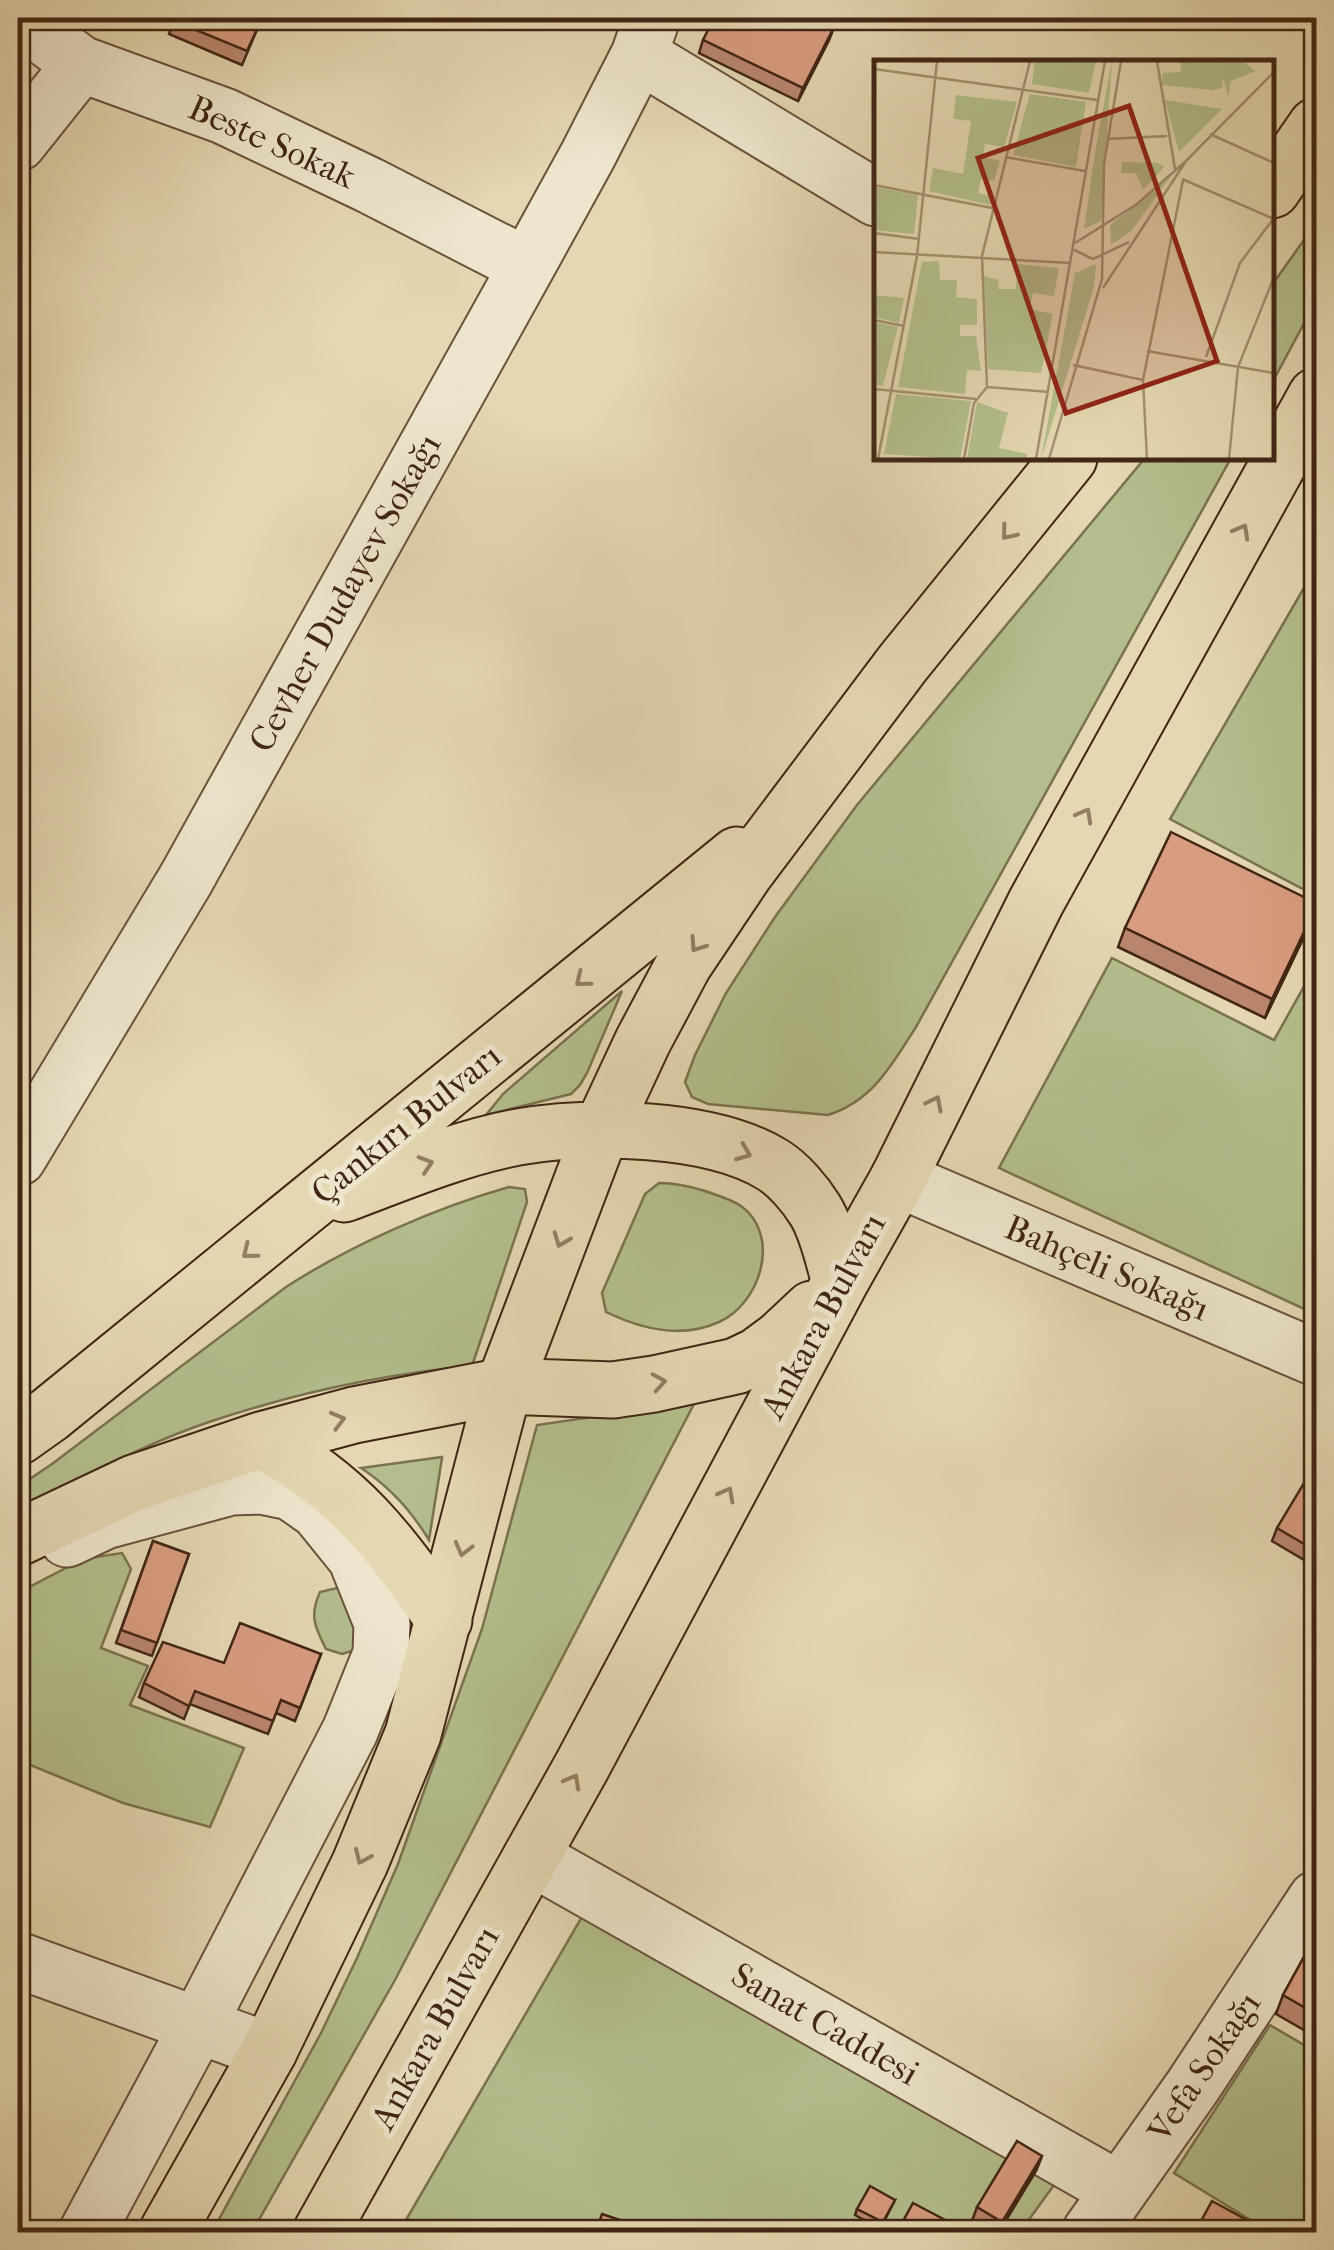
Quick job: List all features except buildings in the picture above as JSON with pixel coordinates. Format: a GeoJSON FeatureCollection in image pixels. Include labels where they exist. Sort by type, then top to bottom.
{"type":"FeatureCollection","features":[{"type":"Feature","properties":{"kind":"main road"},"geometry":{"type":"LineString","coordinates":[[1274,187],[1316,126]]}},
{"type":"Feature","properties":{"kind":"main road","name":"Ankara Bulvarı"},"geometry":{"type":"LineString","coordinates":[[321,2232],[531,1857],[898,1179],[1036,902],[1316,396]]}},
{"type":"Feature","properties":{"kind":"main road"},"geometry":{"type":"LineString","coordinates":[[167,2232],[269,2051],[393,1787],[413,1734],[504,1386],[601,1132],[642,1041],[684,964],[745,873],[902,663],[1067,460]]}},
{"type":"Feature","properties":{"kind":"main road","name":"Çankırı Bulvarı"},"geometry":{"type":"LineString","coordinates":[[18,1437],[794,808]]}},
{"type":"Feature","properties":{"kind":"main road"},"geometry":{"type":"LineString","coordinates":[[18,1538],[134,1483],[262,1440],[354,1415],[504,1386],[613,1390],[736,1366],[780,1339],[840,1282],[816,1212],[774,1166],[704,1140],[646,1132],[578,1131],[518,1137],[414,1168],[301,1210]]}},
{"type":"Feature","properties":{"kind":"main road"},"geometry":{"type":"LineString","coordinates":[[262,1440],[294,1457],[361,1512],[388,1542],[444,1620]]}},
{"type":"Feature","properties":{"kind":"street","name":"Beste Sokak"},"geometry":{"type":"LineString","coordinates":[[18,18],[80,64],[224,116],[527,266]]}},
{"type":"Feature","properties":{"kind":"street"},"geometry":{"type":"LineString","coordinates":[[646,36],[874,197]]}},
{"type":"Feature","properties":{"kind":"street","name":"Cevher Dudayev Sokağı"},"geometry":{"type":"LineString","coordinates":[[18,1158],[186,878],[588,155],[646,36]]}},
{"type":"Feature","properties":{"kind":"street"},"geometry":{"type":"LineString","coordinates":[[18,143],[80,64]]}},
{"type":"Feature","properties":{"kind":"street","name":"Bahçeli Sokağı"},"geometry":{"type":"LineString","coordinates":[[898,1179],[1316,1358]]}},
{"type":"Feature","properties":{"kind":"street"},"geometry":{"type":"LineString","coordinates":[[18,1562],[105,1521],[231,1487],[262,1486],[291,1492],[318,1511],[356,1558],[382,1623],[381,1654],[350,1731],[87,2232]]}},
{"type":"Feature","properties":{"kind":"street","name":"Sanat Caddesi"},"geometry":{"type":"LineString","coordinates":[[531,1857],[1104,2211]]}},
{"type":"Feature","properties":{"kind":"street","name":"Vefa Sokağı"},"geometry":{"type":"LineString","coordinates":[[1104,2211],[1193,2086],[1316,1899]]}},
{"type":"Feature","properties":{"kind":"street"},"geometry":{"type":"LineString","coordinates":[[18,1960],[269,2051]]}},
{"type":"Feature","properties":{"kind":"green space"},"geometry":{"type":"Polygon","coordinates":[[[1316,223],[1316,301],[1274,379],[1274,282],[1316,223]]]}},
{"type":"Feature","properties":{"kind":"green space"},"geometry":{"type":"Polygon","coordinates":[[[1143,460],[1230,460],[916,1027],[869,1091],[828,1115],[708,1104],[692,1097],[685,1082],[726,993],[775,917],[857,805],[1143,460]]]}},
{"type":"Feature","properties":{"kind":"green space"},"geometry":{"type":"Polygon","coordinates":[[[1316,567],[1316,896],[1170,819],[1316,567]]]}},
{"type":"Feature","properties":{"kind":"green space"},"geometry":{"type":"Polygon","coordinates":[[[1112,958],[1274,1040],[1316,965],[1315,1314],[999,1168],[1112,958]]]}},
{"type":"Feature","properties":{"kind":"green space"},"geometry":{"type":"Polygon","coordinates":[[[622,991],[587,1073],[571,1094],[486,1115],[503,1094],[622,991]]]}},
{"type":"Feature","properties":{"kind":"green space"},"geometry":{"type":"Polygon","coordinates":[[[659,1183],[677,1184],[733,1201],[754,1219],[761,1234],[761,1268],[755,1285],[746,1300],[719,1322],[691,1330],[662,1330],[606,1312],[602,1293],[645,1194],[659,1183]]]}},
{"type":"Feature","properties":{"kind":"green space"},"geometry":{"type":"Polygon","coordinates":[[[509,1187],[525,1189],[527,1202],[472,1366],[373,1380],[244,1411],[162,1440],[18,1510],[18,1487],[286,1287],[394,1229],[509,1187]]]}},
{"type":"Feature","properties":{"kind":"green space"},"geometry":{"type":"Polygon","coordinates":[[[695,1402],[395,1980],[252,2232],[212,2232],[321,2033],[398,1864],[482,1629],[537,1425],[695,1402]]]}},
{"type":"Feature","properties":{"kind":"green space"},"geometry":{"type":"Polygon","coordinates":[[[442,1457],[429,1540],[399,1500],[361,1468],[442,1457]]]}},
{"type":"Feature","properties":{"kind":"green space"},"geometry":{"type":"Polygon","coordinates":[[[122,1553],[131,1569],[101,1648],[148,1666],[130,1705],[244,1748],[210,1827],[123,1803],[18,1760],[18,1593],[83,1559],[122,1553]]]}},
{"type":"Feature","properties":{"kind":"green space"},"geometry":{"type":"Polygon","coordinates":[[[354,1588],[358,1649],[342,1654],[326,1649],[314,1615],[320,1592],[354,1588]]]}},
{"type":"Feature","properties":{"kind":"green space"},"geometry":{"type":"Polygon","coordinates":[[[583,1915],[1054,2185],[1020,2232],[399,2232],[583,1915]]]}},
{"type":"Feature","properties":{"kind":"green space"},"geometry":{"type":"Polygon","coordinates":[[[1270,2025],[1316,2052],[1316,2232],[1270,2232],[1174,2173],[1270,2025]]]}}]}
